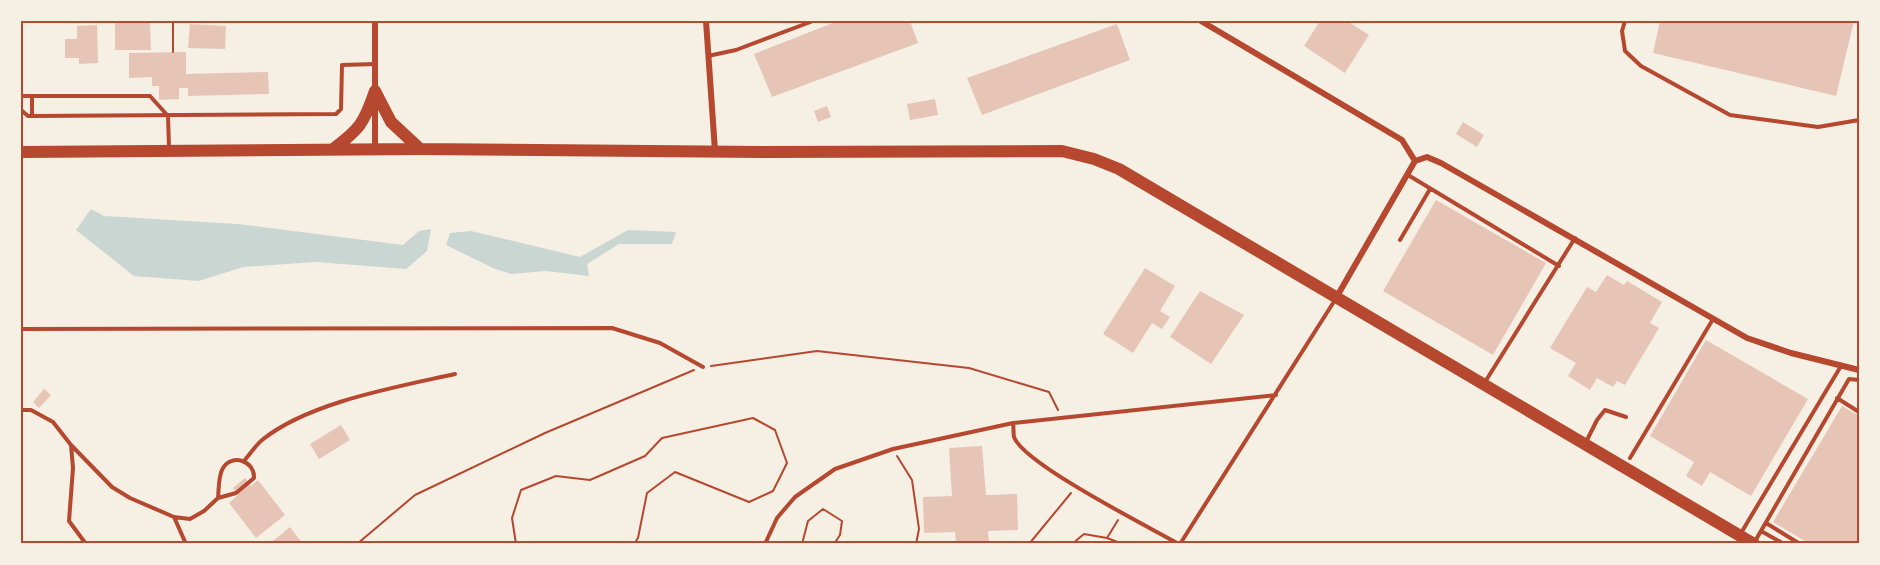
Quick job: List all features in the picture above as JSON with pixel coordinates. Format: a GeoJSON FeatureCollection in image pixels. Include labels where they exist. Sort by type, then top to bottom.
{"type":"FeatureCollection","features":[{"type":"Feature","properties":{"kind":"main road"},"geometry":{"type":"LineString","coordinates":[[375,91],[391,122],[420,148]]}},
{"type":"Feature","properties":{"kind":"main road"},"geometry":{"type":"LineString","coordinates":[[333,149],[352,135],[365,119],[375,91]]}},
{"type":"Feature","properties":{"kind":"main road"},"geometry":{"type":"LineString","coordinates":[[23,152],[420,148],[715,152],[1062,151],[1094,159],[1119,170],[1754,544]]}},
{"type":"Feature","properties":{"kind":"street"},"geometry":{"type":"LineString","coordinates":[[375,21],[375,149]]}},
{"type":"Feature","properties":{"kind":"street"},"geometry":{"type":"LineString","coordinates":[[706,21],[715,152]]}},
{"type":"Feature","properties":{"kind":"street"},"geometry":{"type":"LineString","coordinates":[[1201,21],[1401,140],[1407,145],[1415,160]]}},
{"type":"Feature","properties":{"kind":"street"},"geometry":{"type":"LineString","coordinates":[[1336,299],[1415,160],[1432,158],[1747,338],[1791,353],[1859,370]]}},
{"type":"Feature","properties":{"kind":"lane"},"geometry":{"type":"LineString","coordinates":[[708,56],[736,50],[813,21]]}},
{"type":"Feature","properties":{"kind":"lane"},"geometry":{"type":"LineString","coordinates":[[1625,21],[1622,31],[1625,51],[1641,66],[1730,115],[1818,127],[1859,120]]}},
{"type":"Feature","properties":{"kind":"lane"},"geometry":{"type":"LineString","coordinates":[[21,110],[28,116],[336,114],[341,109],[342,65],[375,64]]}},
{"type":"Feature","properties":{"kind":"lane"},"geometry":{"type":"LineString","coordinates":[[21,96],[150,96],[168,116],[169,151]]}},
{"type":"Feature","properties":{"kind":"lane"},"geometry":{"type":"LineString","coordinates":[[32,96],[32,116]]}},
{"type":"Feature","properties":{"kind":"lane"},"geometry":{"type":"LineString","coordinates":[[1408,175],[1559,266]]}},
{"type":"Feature","properties":{"kind":"lane"},"geometry":{"type":"LineString","coordinates":[[1400,240],[1430,189]]}},
{"type":"Feature","properties":{"kind":"lane"},"geometry":{"type":"LineString","coordinates":[[1483,385],[1575,238]]}},
{"type":"Feature","properties":{"kind":"lane"},"geometry":{"type":"LineString","coordinates":[[1014,423],[1014,437],[1030,456],[1077,487],[1180,544],[1336,299]]}},
{"type":"Feature","properties":{"kind":"lane"},"geometry":{"type":"LineString","coordinates":[[1630,458],[1713,319]]}},
{"type":"Feature","properties":{"kind":"lane"},"geometry":{"type":"LineString","coordinates":[[21,329],[612,328],[660,343],[703,367]]}},
{"type":"Feature","properties":{"kind":"lane"},"geometry":{"type":"LineString","coordinates":[[1740,536],[1841,366]]}},
{"type":"Feature","properties":{"kind":"lane"},"geometry":{"type":"LineString","coordinates":[[244,461],[260,441],[297,419],[359,396],[455,374]]}},
{"type":"Feature","properties":{"kind":"lane"},"geometry":{"type":"LineString","coordinates":[[1754,544],[1849,379],[1859,380]]}},
{"type":"Feature","properties":{"kind":"lane"},"geometry":{"type":"LineString","coordinates":[[765,544],[777,518],[795,496],[835,469],[893,449],[1014,423],[1276,395]]}},
{"type":"Feature","properties":{"kind":"lane"},"geometry":{"type":"LineString","coordinates":[[1837,398],[1859,412]]}},
{"type":"Feature","properties":{"kind":"lane"},"geometry":{"type":"LineString","coordinates":[[21,410],[31,411],[53,422],[71,445],[112,486],[130,498],[174,517],[190,519],[204,511],[218,498],[236,493],[254,478],[252,468],[244,461],[231,462],[222,469],[218,498]]}},
{"type":"Feature","properties":{"kind":"lane"},"geometry":{"type":"LineString","coordinates":[[1585,445],[1597,420],[1605,410],[1626,417]]}},
{"type":"Feature","properties":{"kind":"lane"},"geometry":{"type":"LineString","coordinates":[[71,445],[73,468],[69,521],[86,544]]}},
{"type":"Feature","properties":{"kind":"lane"},"geometry":{"type":"LineString","coordinates":[[174,517],[186,544]]}},
{"type":"Feature","properties":{"kind":"lane"},"geometry":{"type":"LineString","coordinates":[[1766,523],[1800,544]]}},
{"type":"Feature","properties":{"kind":"lane"},"geometry":{"type":"LineString","coordinates":[[1761,531],[1784,544]]}},
{"type":"Feature","properties":{"kind":"path"},"geometry":{"type":"LineString","coordinates":[[173,21],[173,52]]}},
{"type":"Feature","properties":{"kind":"path"},"geometry":{"type":"LineString","coordinates":[[357,544],[415,495],[545,433],[703,367],[817,351],[969,368],[1049,392],[1062,418]]}},
{"type":"Feature","properties":{"kind":"path"},"geometry":{"type":"LineString","coordinates":[[516,544],[512,518],[521,490],[556,476],[590,480],[645,456],[662,438],[753,417],[775,430],[787,464],[773,490],[749,502],[675,472],[646,494],[638,538],[634,544]]}},
{"type":"Feature","properties":{"kind":"path"},"geometry":{"type":"LineString","coordinates":[[893,449],[912,480],[919,529],[916,544]]}},
{"type":"Feature","properties":{"kind":"path"},"geometry":{"type":"LineString","coordinates":[[1029,544],[1077,487]]}},
{"type":"Feature","properties":{"kind":"path"},"geometry":{"type":"LineString","coordinates":[[802,544],[808,521],[824,509],[842,521],[840,536],[834,544]]}},
{"type":"Feature","properties":{"kind":"path"},"geometry":{"type":"LineString","coordinates":[[1107,538],[1122,512]]}},
{"type":"Feature","properties":{"kind":"path"},"geometry":{"type":"LineString","coordinates":[[1072,544],[1084,534],[1107,538],[1123,544]]}},
{"type":"Feature","properties":{"kind":"shaded area"},"geometry":{"type":"Polygon","coordinates":[[[91,209],[104,216],[238,224],[403,245],[419,231],[431,229],[427,251],[406,269],[316,262],[243,267],[199,281],[134,276],[76,230],[91,209]]]}},
{"type":"Feature","properties":{"kind":"shaded area"},"geometry":{"type":"Polygon","coordinates":[[[628,230],[676,232],[672,244],[619,244],[587,264],[589,276],[546,271],[511,274],[493,268],[446,245],[450,233],[471,231],[580,257],[628,230]]]}},
{"type":"Feature","properties":{"kind":"building"},"geometry":{"type":"Polygon","coordinates":[[[838,21],[910,21],[918,43],[772,97],[754,54],[838,21]]]}},
{"type":"Feature","properties":{"kind":"building"},"geometry":{"type":"Polygon","coordinates":[[[1320,21],[1347,21],[1369,35],[1345,73],[1304,46],[1320,21]]]}},
{"type":"Feature","properties":{"kind":"building"},"geometry":{"type":"Polygon","coordinates":[[[1660,21],[1854,21],[1836,96],[1653,53],[1660,21]]]}},
{"type":"Feature","properties":{"kind":"building"},"geometry":{"type":"Polygon","coordinates":[[[115,23],[150,23],[151,50],[115,50],[115,23]]]}},
{"type":"Feature","properties":{"kind":"building"},"geometry":{"type":"Polygon","coordinates":[[[190,24],[226,26],[225,49],[188,48],[190,24]]]}},
{"type":"Feature","properties":{"kind":"building"},"geometry":{"type":"Polygon","coordinates":[[[1117,24],[1130,60],[982,115],[967,78],[1117,24]]]}},
{"type":"Feature","properties":{"kind":"building"},"geometry":{"type":"Polygon","coordinates":[[[97,25],[98,63],[79,64],[79,58],[65,58],[65,39],[77,39],[77,26],[97,25]]]}},
{"type":"Feature","properties":{"kind":"building"},"geometry":{"type":"Polygon","coordinates":[[[186,52],[186,74],[268,72],[269,94],[188,96],[188,88],[179,88],[179,99],[159,100],[159,86],[152,86],[152,77],[129,78],[129,53],[186,52]]]}},
{"type":"Feature","properties":{"kind":"building"},"geometry":{"type":"Polygon","coordinates":[[[935,99],[938,115],[910,120],[907,104],[935,99]]]}},
{"type":"Feature","properties":{"kind":"building"},"geometry":{"type":"Polygon","coordinates":[[[827,106],[831,117],[818,122],[814,111],[827,106]]]}},
{"type":"Feature","properties":{"kind":"building"},"geometry":{"type":"Polygon","coordinates":[[[1463,122],[1484,135],[1477,147],[1456,134],[1463,122]]]}},
{"type":"Feature","properties":{"kind":"building"},"geometry":{"type":"Polygon","coordinates":[[[1436,200],[1546,263],[1493,355],[1383,291],[1436,200]]]}},
{"type":"Feature","properties":{"kind":"building"},"geometry":{"type":"Polygon","coordinates":[[[1145,268],[1175,286],[1160,311],[1170,317],[1162,329],[1152,323],[1133,353],[1103,334],[1145,268]]]}},
{"type":"Feature","properties":{"kind":"building"},"geometry":{"type":"Polygon","coordinates":[[[1607,275],[1624,285],[1627,281],[1662,302],[1650,323],[1659,328],[1625,385],[1617,381],[1613,387],[1597,378],[1590,390],[1568,376],[1576,363],[1550,348],[1587,287],[1596,292],[1607,275]]]}},
{"type":"Feature","properties":{"kind":"building"},"geometry":{"type":"Polygon","coordinates":[[[1200,291],[1244,315],[1211,364],[1170,337],[1200,291]]]}},
{"type":"Feature","properties":{"kind":"building"},"geometry":{"type":"Polygon","coordinates":[[[1706,340],[1808,399],[1751,496],[1710,472],[1702,486],[1686,476],[1694,462],[1650,436],[1706,340]]]}},
{"type":"Feature","properties":{"kind":"building"},"geometry":{"type":"Polygon","coordinates":[[[44,389],[51,395],[39,408],[33,402],[44,389]]]}},
{"type":"Feature","properties":{"kind":"building"},"geometry":{"type":"Polygon","coordinates":[[[1842,406],[1859,416],[1859,544],[1810,544],[1773,522],[1842,406]]]}},
{"type":"Feature","properties":{"kind":"building"},"geometry":{"type":"Polygon","coordinates":[[[341,425],[350,440],[319,459],[310,444],[341,425]]]}},
{"type":"Feature","properties":{"kind":"building"},"geometry":{"type":"Polygon","coordinates":[[[982,446],[986,495],[1017,494],[1018,530],[988,531],[989,544],[956,544],[955,532],[924,533],[923,497],[952,496],[949,448],[982,446]]]}},
{"type":"Feature","properties":{"kind":"building"},"geometry":{"type":"Polygon","coordinates":[[[245,478],[251,486],[258,480],[285,515],[256,538],[229,503],[238,495],[233,488],[245,478]]]}},
{"type":"Feature","properties":{"kind":"building"},"geometry":{"type":"Polygon","coordinates":[[[290,527],[303,544],[269,544],[290,527]]]}}]}
